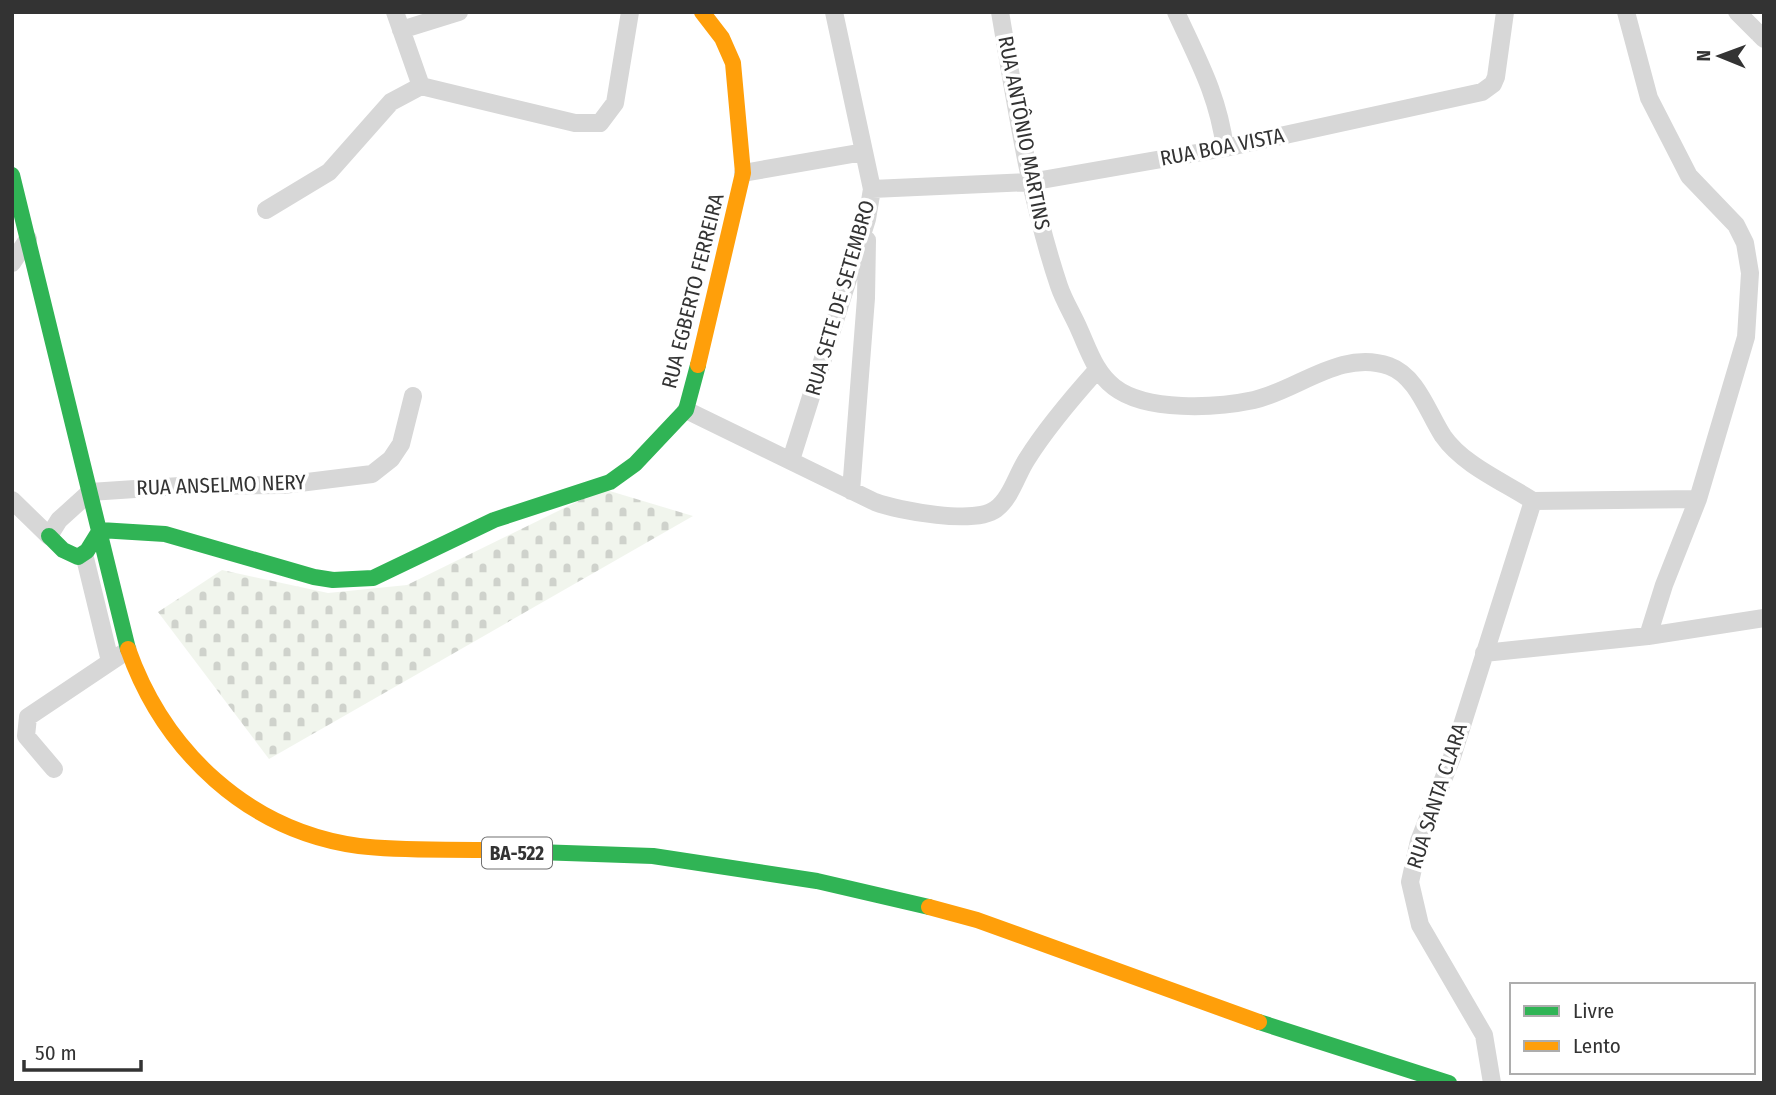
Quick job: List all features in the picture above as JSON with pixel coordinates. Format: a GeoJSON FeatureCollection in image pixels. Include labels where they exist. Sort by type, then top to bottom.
{"type":"FeatureCollection","features":[{"type":"Feature","properties":{"kind":"main road","name":"RUA EGBERTO FERREIRA"},"geometry":{"type":"LineString","coordinates":[[100,530],[165,534],[333,580],[373,578],[494,520],[610,482],[635,464],[686,410],[710,322],[743,173],[738,93],[733,63],[722,38],[702,12]]}},
{"type":"Feature","properties":{"kind":"main road","name":"BA-522"},"geometry":{"type":"LineString","coordinates":[[12,175],[128,650],[137,675],[163,724],[190,758],[241,800],[274,821],[335,842],[396,849],[653,856],[817,881],[888,896],[977,920],[1303,1038],[1449,1083]]}},
{"type":"Feature","properties":{"kind":"main road"},"geometry":{"type":"LineString","coordinates":[[49,536],[73,555],[84,554],[100,530]]}},
{"type":"Feature","properties":{"kind":"street"},"geometry":{"type":"LineString","coordinates":[[394,12],[421,86]]}},
{"type":"Feature","properties":{"kind":"street"},"geometry":{"type":"LineString","coordinates":[[401,30],[459,12]]}},
{"type":"Feature","properties":{"kind":"street"},"geometry":{"type":"LineString","coordinates":[[266,210],[329,172],[391,102],[421,86],[593,125],[606,118],[615,103],[630,12]]}},
{"type":"Feature","properties":{"kind":"street","name":"RUA SETE DE SETEMBRO"},"geometry":{"type":"LineString","coordinates":[[791,460],[867,219],[872,189],[834,12]]}},
{"type":"Feature","properties":{"kind":"street","name":"RUA ANTÔNIO MARTINS"},"geometry":{"type":"LineString","coordinates":[[1000,12],[1030,182],[1059,289],[1097,370]]}},
{"type":"Feature","properties":{"kind":"street"},"geometry":{"type":"LineString","coordinates":[[1176,12],[1207,74],[1220,112],[1225,148]]}},
{"type":"Feature","properties":{"kind":"street","name":"RUA BOA VISTA"},"geometry":{"type":"LineString","coordinates":[[872,189],[1030,182],[1225,148],[1482,92],[1493,84],[1496,77],[1505,12]]}},
{"type":"Feature","properties":{"kind":"street"},"geometry":{"type":"LineString","coordinates":[[1626,12],[1649,98],[1689,176],[1736,225],[1745,243],[1750,273],[1751,307],[1746,337],[1699,499],[1664,585],[1648,636]]}},
{"type":"Feature","properties":{"kind":"street"},"geometry":{"type":"LineString","coordinates":[[1737,12],[1764,39]]}},
{"type":"Feature","properties":{"kind":"street"},"geometry":{"type":"LineString","coordinates":[[743,173],[864,152]]}},
{"type":"Feature","properties":{"kind":"street"},"geometry":{"type":"LineString","coordinates":[[851,491],[866,298],[867,219]]}},
{"type":"Feature","properties":{"kind":"street"},"geometry":{"type":"LineString","coordinates":[[12,263],[28,239]]}},
{"type":"Feature","properties":{"kind":"street"},"geometry":{"type":"LineString","coordinates":[[686,410],[851,491],[894,509],[982,514],[997,509],[1058,415],[1097,370],[1116,388],[1133,397],[1192,406],[1256,399],[1327,370],[1374,362],[1393,368],[1416,388],[1445,438],[1458,452],[1532,501],[1699,499]]}},
{"type":"Feature","properties":{"kind":"street","name":"RUA ANSELMO NERY"},"geometry":{"type":"LineString","coordinates":[[90,492],[180,486],[284,485],[372,474],[391,459],[401,444],[413,396]]}},
{"type":"Feature","properties":{"kind":"street"},"geometry":{"type":"LineString","coordinates":[[12,500],[49,536],[59,520],[90,492]]}},
{"type":"Feature","properties":{"kind":"street","name":"RUA SANTA CLARA"},"geometry":{"type":"LineString","coordinates":[[1492,1083],[1484,1035],[1420,925],[1410,882],[1419,841],[1451,757],[1532,501]]}},
{"type":"Feature","properties":{"kind":"street"},"geometry":{"type":"LineString","coordinates":[[84,554],[110,661]]}},
{"type":"Feature","properties":{"kind":"street"},"geometry":{"type":"LineString","coordinates":[[1484,653],[1648,636],[1764,618]]}},
{"type":"Feature","properties":{"kind":"street"},"geometry":{"type":"LineString","coordinates":[[54,769],[26,736],[28,717],[128,650]]}},
{"type":"Feature","properties":{"kind":"green space"},"geometry":{"type":"Polygon","coordinates":[[[603,489],[693,516],[269,759],[158,612],[222,570],[328,593],[407,585],[603,489]]]}},
{"type":"Feature","properties":{"kind":"traffic: fast"},"geometry":{"type":"LineString","coordinates":[[12,175],[128,649]]}},
{"type":"Feature","properties":{"kind":"traffic: fast"},"geometry":{"type":"LineString","coordinates":[[49,536],[63,550],[78,557],[87,551],[100,530],[165,534],[314,577],[333,580],[373,578],[494,520],[610,482],[635,464],[686,410],[698,365]]}},
{"type":"Feature","properties":{"kind":"traffic: fast"},"geometry":{"type":"LineString","coordinates":[[482,850],[653,856],[817,881],[929,907]]}},
{"type":"Feature","properties":{"kind":"traffic: fast"},"geometry":{"type":"LineString","coordinates":[[1259,1022],[1449,1083]]}},
{"type":"Feature","properties":{"kind":"traffic: slow"},"geometry":{"type":"LineString","coordinates":[[698,365],[743,173],[733,63],[722,38],[702,12]]}},
{"type":"Feature","properties":{"kind":"traffic: slow"},"geometry":{"type":"LineString","coordinates":[[128,649],[144,686],[164,721],[188,752],[215,780],[247,804],[281,823],[319,837],[359,846],[482,850]]}},
{"type":"Feature","properties":{"kind":"traffic: slow"},"geometry":{"type":"LineString","coordinates":[[929,907],[977,920],[1259,1022]]}}]}
